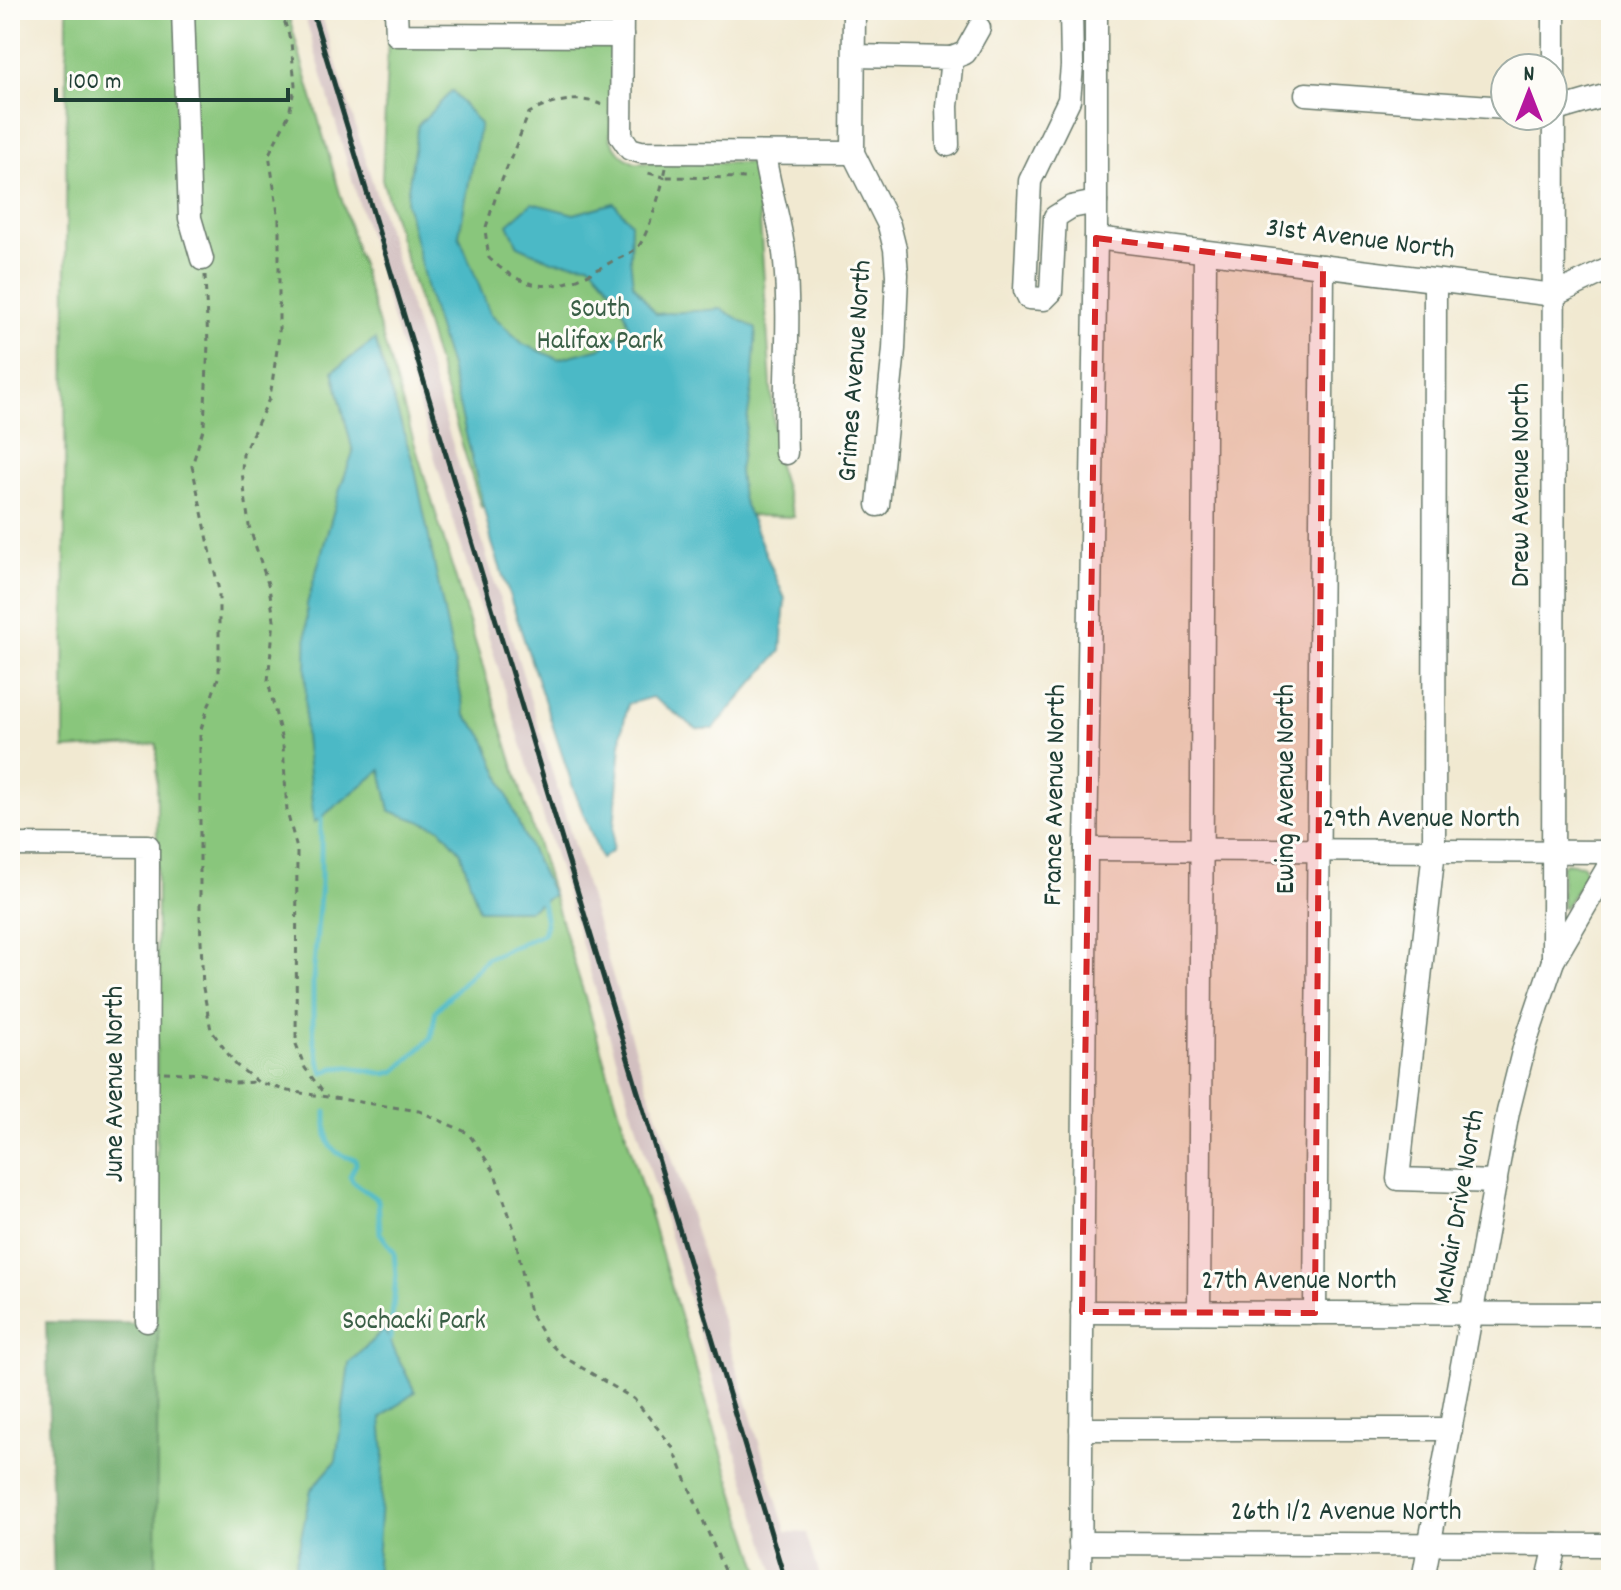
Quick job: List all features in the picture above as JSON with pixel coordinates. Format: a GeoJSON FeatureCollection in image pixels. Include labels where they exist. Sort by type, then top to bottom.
{"type":"FeatureCollection","features":[{"type":"Feature","properties":{"kind":"street"},"geometry":{"type":"LineString","coordinates":[[183,10],[190,218],[202,259]]}},
{"type":"Feature","properties":{"kind":"street"},"geometry":{"type":"LineString","coordinates":[[396,10],[397,35],[622,36]]}},
{"type":"Feature","properties":{"kind":"street"},"geometry":{"type":"LineString","coordinates":[[622,10],[621,136],[630,149],[668,153],[853,153]]}},
{"type":"Feature","properties":{"kind":"street","name":"Grimes Avenue North"},"geometry":{"type":"LineString","coordinates":[[854,10],[853,153],[889,225],[895,249],[894,349],[878,505]]}},
{"type":"Feature","properties":{"kind":"street"},"geometry":{"type":"LineString","coordinates":[[1071,10],[1069,100],[1030,181],[1025,290],[1029,298],[1044,299],[1051,292],[1055,217],[1071,207],[1096,202]]}},
{"type":"Feature","properties":{"kind":"street","name":"France Avenue North"},"geometry":{"type":"LineString","coordinates":[[1080,1580],[1096,10]]}},
{"type":"Feature","properties":{"kind":"street","name":"Drew Avenue North"},"geometry":{"type":"LineString","coordinates":[[1554,10],[1554,52]]}},
{"type":"Feature","properties":{"kind":"street"},"geometry":{"type":"LineString","coordinates":[[854,56],[952,58],[965,53],[979,28]]}},
{"type":"Feature","properties":{"kind":"street"},"geometry":{"type":"LineString","coordinates":[[948,145],[947,106],[952,58]]}},
{"type":"Feature","properties":{"kind":"street"},"geometry":{"type":"LineString","coordinates":[[1306,94],[1489,107]]}},
{"type":"Feature","properties":{"kind":"street"},"geometry":{"type":"LineString","coordinates":[[1569,106],[1611,94]]}},
{"type":"Feature","properties":{"kind":"street","name":"Drew Avenue North"},"geometry":{"type":"LineString","coordinates":[[1553,132],[1553,961]]}},
{"type":"Feature","properties":{"kind":"street"},"geometry":{"type":"LineString","coordinates":[[764,153],[785,260],[788,311],[786,453]]}},
{"type":"Feature","properties":{"kind":"street","name":"31st Avenue North"},"geometry":{"type":"LineString","coordinates":[[1096,238],[1554,295]]}},
{"type":"Feature","properties":{"kind":"street"},"geometry":{"type":"LineString","coordinates":[[1199,1312],[1205,252]]}},
{"type":"Feature","properties":{"kind":"street","name":"Ewing Avenue North"},"geometry":{"type":"LineString","coordinates":[[1315,1313],[1323,266]]}},
{"type":"Feature","properties":{"kind":"street"},"geometry":{"type":"LineString","coordinates":[[1554,295],[1611,268]]}},
{"type":"Feature","properties":{"kind":"street"},"geometry":{"type":"LineString","coordinates":[[1435,281],[1434,850],[1398,1179],[1496,1182]]}},
{"type":"Feature","properties":{"kind":"street","name":"June Avenue North"},"geometry":{"type":"LineString","coordinates":[[10,845],[148,846],[147,1321]]}},
{"type":"Feature","properties":{"kind":"street","name":"29th Avenue North"},"geometry":{"type":"LineString","coordinates":[[1086,849],[1611,852]]}},
{"type":"Feature","properties":{"kind":"street","name":"McNair Drive North"},"geometry":{"type":"LineString","coordinates":[[1423,1580],[1508,1112],[1525,1044],[1553,961],[1611,862]]}},
{"type":"Feature","properties":{"kind":"street","name":"27th Avenue North"},"geometry":{"type":"LineString","coordinates":[[1082,1312],[1611,1314]]}},
{"type":"Feature","properties":{"kind":"street"},"geometry":{"type":"LineString","coordinates":[[1081,1429],[1451,1429]]}},
{"type":"Feature","properties":{"kind":"street","name":"26th 1/2 Avenue North"},"geometry":{"type":"LineString","coordinates":[[1080,1543],[1611,1545]]}},
{"type":"Feature","properties":{"kind":"street"},"geometry":{"type":"LineString","coordinates":[[1548,1580],[1556,1545]]}},
{"type":"Feature","properties":{"kind":"path"},"geometry":{"type":"LineString","coordinates":[[281,10],[291,42],[295,85],[289,114],[269,154],[279,220],[279,336],[270,397],[243,454],[242,472],[249,526],[269,587],[274,620],[268,681],[283,745],[287,812],[297,849],[296,1044],[305,1068],[325,1095]]}},
{"type":"Feature","properties":{"kind":"path"},"geometry":{"type":"LineString","coordinates":[[601,104],[552,101],[529,113],[485,230],[489,258],[507,275],[530,285],[557,286],[594,272],[638,246],[658,200],[668,153]]}},
{"type":"Feature","properties":{"kind":"path"},"geometry":{"type":"LineString","coordinates":[[640,171],[664,177],[767,178]]}},
{"type":"Feature","properties":{"kind":"path"},"geometry":{"type":"LineString","coordinates":[[202,259],[206,279],[206,385],[204,426],[192,466],[219,591],[219,675],[200,732],[203,988],[211,1030],[236,1065],[258,1082]]}},
{"type":"Feature","properties":{"kind":"path"},"geometry":{"type":"LineString","coordinates":[[147,1071],[203,1074],[232,1083],[258,1082],[288,1091],[419,1111],[468,1133],[494,1171],[514,1229],[530,1313],[546,1340],[564,1357],[634,1399],[672,1446],[728,1580]]}},
{"type":"Feature","properties":{"kind":"highlighted area"},"geometry":{"type":"Polygon","coordinates":[[[1096,238],[1323,266],[1315,1313],[1082,1312],[1096,238]]]}},
{"type":"Feature","properties":{"kind":"shaded area"},"geometry":{"type":"Polygon","coordinates":[[[303,10],[320,10],[636,1054],[679,1178],[786,1532],[807,1533],[821,1580],[777,1580],[726,1421],[389,307],[303,10]]]}},
{"type":"Feature","properties":{"kind":"green space","name":"Sochacki Park"},"geometry":{"type":"Polygon","coordinates":[[[67,10],[287,10],[436,516],[763,1580],[152,1580],[156,1573],[157,744],[64,749],[67,10]]]}},
{"type":"Feature","properties":{"kind":"green space","name":"South Halifax Park"},"geometry":{"type":"Polygon","coordinates":[[[388,38],[613,41],[610,138],[623,156],[635,163],[756,163],[776,459],[794,517],[481,507],[382,179],[388,38]]]}},
{"type":"Feature","properties":{"kind":"green space"},"geometry":{"type":"Polygon","coordinates":[[[1566,863],[1583,865],[1586,875],[1562,908],[1562,866],[1566,863]]]}},
{"type":"Feature","properties":{"kind":"green space"},"geometry":{"type":"Polygon","coordinates":[[[46,1322],[158,1324],[156,1573],[152,1580],[54,1580],[46,1322]]]}},
{"type":"Feature","properties":{"kind":"water"},"geometry":{"type":"Polygon","coordinates":[[[452,91],[480,124],[459,235],[490,313],[523,344],[558,359],[601,348],[629,326],[614,292],[590,264],[552,261],[518,246],[508,224],[532,203],[574,214],[614,203],[631,223],[633,284],[656,314],[721,309],[756,329],[752,390],[739,471],[742,498],[785,599],[781,651],[713,729],[697,729],[652,697],[628,704],[622,731],[612,851],[601,859],[573,787],[492,543],[406,202],[418,125],[452,91]]]}},
{"type":"Feature","properties":{"kind":"water"},"geometry":{"type":"Polygon","coordinates":[[[375,340],[415,469],[465,715],[483,735],[521,829],[553,895],[529,910],[479,910],[460,851],[440,828],[390,811],[381,770],[314,823],[305,736],[307,604],[353,452],[333,371],[375,340]]]}},
{"type":"Feature","properties":{"kind":"water"},"geometry":{"type":"Polygon","coordinates":[[[384,1329],[415,1392],[381,1418],[384,1452],[376,1580],[292,1580],[311,1490],[336,1461],[349,1363],[384,1329]]]}},
{"type":"Feature","properties":{"kind":"waterway"},"geometry":{"type":"LineString","coordinates":[[321,818],[321,882],[313,979],[313,1021],[314,1042],[323,1073],[349,1067],[385,1074],[396,1071],[431,1038],[436,1010],[486,959],[543,934],[546,924],[542,902]]}},
{"type":"Feature","properties":{"kind":"waterway"},"geometry":{"type":"LineString","coordinates":[[326,1112],[329,1143],[338,1153],[355,1159],[350,1176],[353,1182],[378,1200],[380,1233],[394,1252],[396,1276],[390,1339]]}},
{"type":"Feature","properties":{"kind":"railway"},"geometry":{"type":"LineString","coordinates":[[312,10],[785,1580]]}}]}
